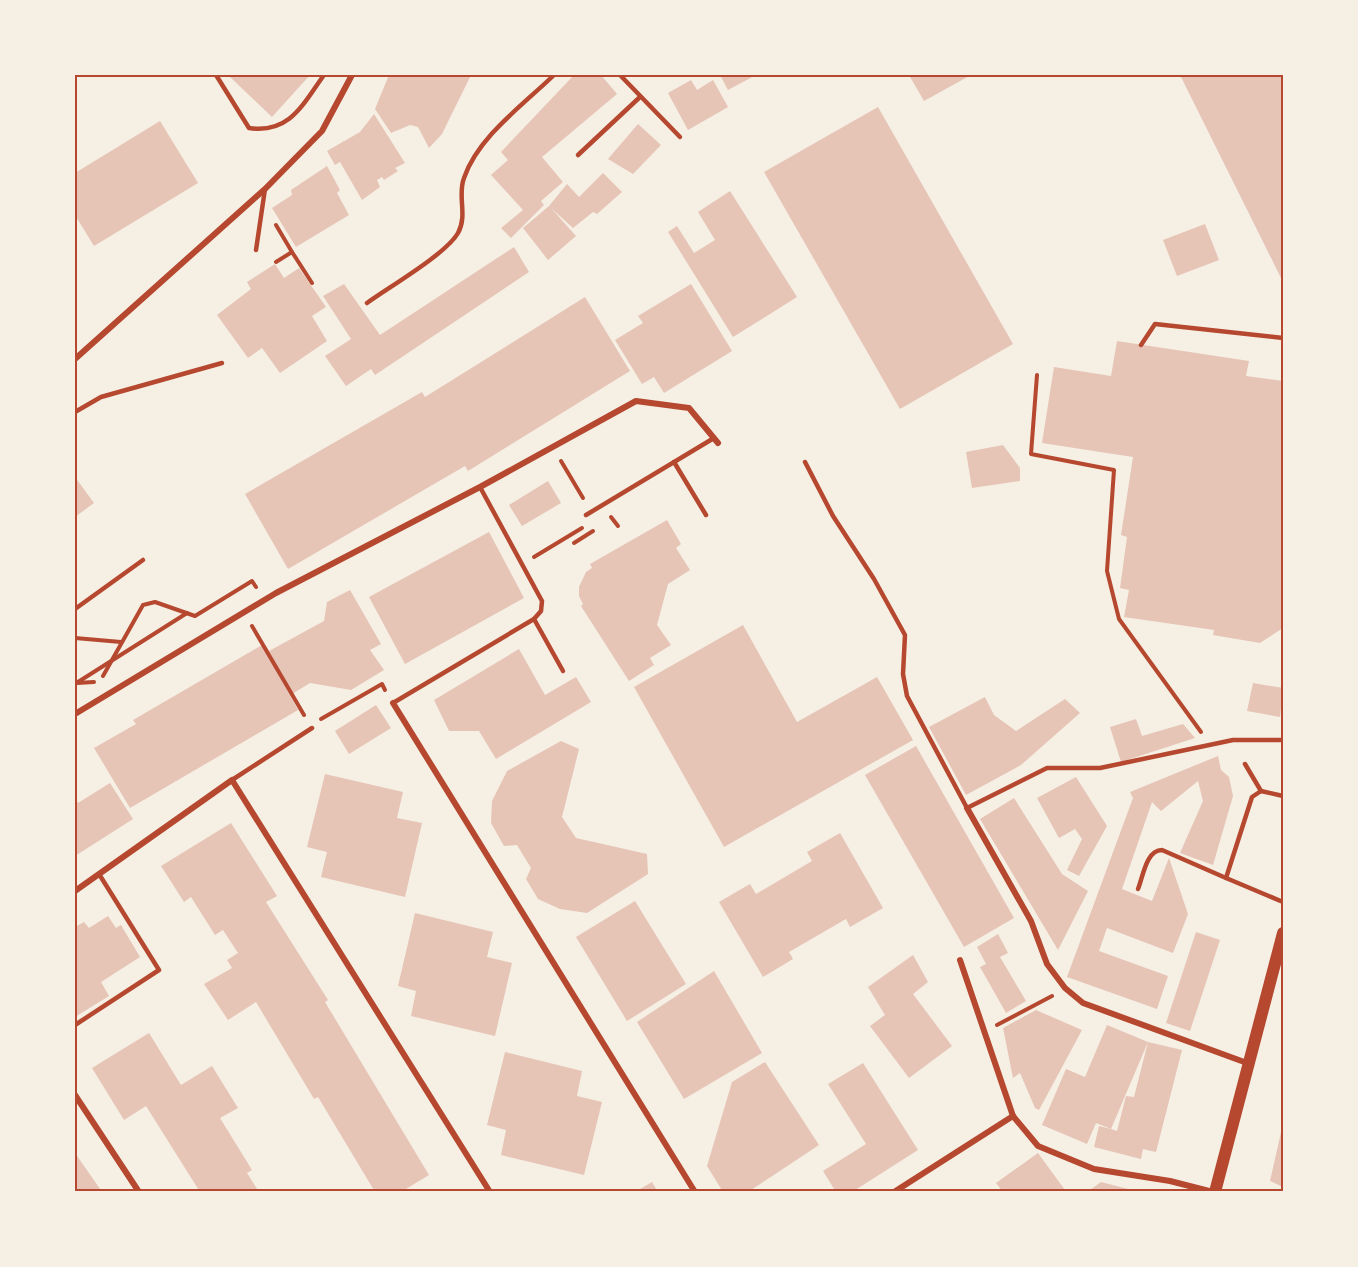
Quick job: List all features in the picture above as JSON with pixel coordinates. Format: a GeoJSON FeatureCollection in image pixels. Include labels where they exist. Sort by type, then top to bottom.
{"type":"FeatureCollection","features":[{"type":"Feature","properties":{"kind":"main road"},"geometry":{"type":"LineString","coordinates":[[1214,1192],[1283,934]]}},
{"type":"Feature","properties":{"kind":"street"},"geometry":{"type":"LineString","coordinates":[[75,359],[265,189],[322,131],[352,75]]}},
{"type":"Feature","properties":{"kind":"street"},"geometry":{"type":"LineString","coordinates":[[75,714],[265,600],[480,487],[636,401],[689,408],[716,440]]}},
{"type":"Feature","properties":{"kind":"street"},"geometry":{"type":"LineString","coordinates":[[393,703],[695,1192]]}},
{"type":"Feature","properties":{"kind":"street"},"geometry":{"type":"LineString","coordinates":[[75,891],[232,780],[490,1192]]}},
{"type":"Feature","properties":{"kind":"street"},"geometry":{"type":"LineString","coordinates":[[967,808],[1030,921],[1047,964],[1065,988],[1083,1002],[1247,1063]]}},
{"type":"Feature","properties":{"kind":"street"},"geometry":{"type":"LineString","coordinates":[[960,960],[1013,1116],[1038,1146],[1094,1169],[1170,1180],[1214,1192]]}},
{"type":"Feature","properties":{"kind":"street"},"geometry":{"type":"LineString","coordinates":[[75,1095],[139,1192]]}},
{"type":"Feature","properties":{"kind":"street"},"geometry":{"type":"LineString","coordinates":[[894,1192],[1013,1116]]}},
{"type":"Feature","properties":{"kind":"lane"},"geometry":{"type":"LineString","coordinates":[[216,75],[249,128],[267,130],[294,117],[324,75]]}},
{"type":"Feature","properties":{"kind":"lane"},"geometry":{"type":"LineString","coordinates":[[367,303],[447,246],[459,232],[463,213],[460,188],[469,163],[489,139],[554,75]]}},
{"type":"Feature","properties":{"kind":"lane"},"geometry":{"type":"LineString","coordinates":[[620,75],[681,137]]}},
{"type":"Feature","properties":{"kind":"lane"},"geometry":{"type":"LineString","coordinates":[[578,155],[640,96]]}},
{"type":"Feature","properties":{"kind":"lane"},"geometry":{"type":"LineString","coordinates":[[256,250],[265,189]]}},
{"type":"Feature","properties":{"kind":"lane"},"geometry":{"type":"LineString","coordinates":[[1141,345],[1155,324],[1283,338]]}},
{"type":"Feature","properties":{"kind":"lane"},"geometry":{"type":"LineString","coordinates":[[75,412],[101,397],[222,363]]}},
{"type":"Feature","properties":{"kind":"lane"},"geometry":{"type":"LineString","coordinates":[[588,514],[716,440]]}},
{"type":"Feature","properties":{"kind":"lane"},"geometry":{"type":"LineString","coordinates":[[675,462],[706,515]]}},
{"type":"Feature","properties":{"kind":"lane"},"geometry":{"type":"LineString","coordinates":[[805,462],[832,516],[873,579],[905,636],[903,674],[907,696],[967,808],[1047,768],[1100,768],[1233,740],[1283,740]]}},
{"type":"Feature","properties":{"kind":"lane"},"geometry":{"type":"LineString","coordinates":[[393,703],[534,619],[541,611],[542,601],[480,487]]}},
{"type":"Feature","properties":{"kind":"lane"},"geometry":{"type":"LineString","coordinates":[[75,609],[143,560]]}},
{"type":"Feature","properties":{"kind":"lane"},"geometry":{"type":"LineString","coordinates":[[534,619],[563,671]]}},
{"type":"Feature","properties":{"kind":"lane"},"geometry":{"type":"LineString","coordinates":[[232,780],[312,728]]}},
{"type":"Feature","properties":{"kind":"lane"},"geometry":{"type":"LineString","coordinates":[[1245,765],[1261,791],[1283,796]]}},
{"type":"Feature","properties":{"kind":"lane"},"geometry":{"type":"LineString","coordinates":[[1226,878],[1252,797],[1261,791]]}},
{"type":"Feature","properties":{"kind":"lane"},"geometry":{"type":"LineString","coordinates":[[1138,889],[1150,854],[1156,850],[1162,850],[1283,902]]}},
{"type":"Feature","properties":{"kind":"lane"},"geometry":{"type":"LineString","coordinates":[[75,1025],[159,970],[99,874]]}},
{"type":"Feature","properties":{"kind":"path"},"geometry":{"type":"LineString","coordinates":[[275,224],[312,283]]}},
{"type":"Feature","properties":{"kind":"path"},"geometry":{"type":"LineString","coordinates":[[276,262],[292,252]]}},
{"type":"Feature","properties":{"kind":"path"},"geometry":{"type":"LineString","coordinates":[[1037,375],[1031,454],[1114,470],[1107,571],[1119,619],[1191,717],[1207,747]]}},
{"type":"Feature","properties":{"kind":"path"},"geometry":{"type":"LineString","coordinates":[[552,446],[588,514]]}},
{"type":"Feature","properties":{"kind":"path"},"geometry":{"type":"LineString","coordinates":[[611,516],[618,526]]}},
{"type":"Feature","properties":{"kind":"path"},"geometry":{"type":"LineString","coordinates":[[530,559],[590,524]]}},
{"type":"Feature","properties":{"kind":"path"},"geometry":{"type":"LineString","coordinates":[[574,543],[585,536]]}},
{"type":"Feature","properties":{"kind":"path"},"geometry":{"type":"LineString","coordinates":[[76,684],[93,683],[100,679],[115,657],[143,604],[148,602],[170,606],[195,616],[252,581],[265,600]]}},
{"type":"Feature","properties":{"kind":"path"},"geometry":{"type":"LineString","coordinates":[[76,684],[187,613]]}},
{"type":"Feature","properties":{"kind":"path"},"geometry":{"type":"LineString","coordinates":[[252,625],[310,725],[382,684],[393,703]]}},
{"type":"Feature","properties":{"kind":"path"},"geometry":{"type":"LineString","coordinates":[[75,638],[121,642]]}},
{"type":"Feature","properties":{"kind":"path"},"geometry":{"type":"LineString","coordinates":[[984,1032],[1065,988]]}},
{"type":"Feature","properties":{"kind":"building"},"geometry":{"type":"Polygon","coordinates":[[[228,75],[310,75],[272,117],[228,75]]]}},
{"type":"Feature","properties":{"kind":"building"},"geometry":{"type":"Polygon","coordinates":[[[389,75],[471,75],[442,134],[429,148],[418,127],[410,125],[391,133],[375,109],[389,75]]]}},
{"type":"Feature","properties":{"kind":"building"},"geometry":{"type":"Polygon","coordinates":[[[574,75],[601,75],[617,94],[542,157],[563,182],[541,201],[544,205],[511,238],[501,228],[523,210],[491,175],[508,160],[501,152],[574,75]]]}},
{"type":"Feature","properties":{"kind":"building"},"geometry":{"type":"Polygon","coordinates":[[[720,75],[756,75],[728,90],[720,75]]]}},
{"type":"Feature","properties":{"kind":"building"},"geometry":{"type":"Polygon","coordinates":[[[909,75],[971,75],[924,101],[909,75]]]}},
{"type":"Feature","properties":{"kind":"building"},"geometry":{"type":"Polygon","coordinates":[[[1180,75],[1283,75],[1283,282],[1180,75]]]}},
{"type":"Feature","properties":{"kind":"building"},"geometry":{"type":"Polygon","coordinates":[[[691,80],[697,90],[713,80],[728,107],[688,130],[668,93],[691,80]]]}},
{"type":"Feature","properties":{"kind":"building"},"geometry":{"type":"Polygon","coordinates":[[[878,107],[1013,344],[900,409],[764,172],[878,107]]]}},
{"type":"Feature","properties":{"kind":"building"},"geometry":{"type":"Polygon","coordinates":[[[374,114],[405,163],[395,168],[398,171],[384,180],[382,177],[377,180],[380,187],[362,200],[340,162],[335,165],[327,151],[360,132],[374,114]]]}},
{"type":"Feature","properties":{"kind":"building"},"geometry":{"type":"Polygon","coordinates":[[[160,121],[198,183],[94,246],[75,215],[75,173],[160,121]]]}},
{"type":"Feature","properties":{"kind":"building"},"geometry":{"type":"Polygon","coordinates":[[[638,124],[661,145],[633,174],[608,159],[638,124]]]}},
{"type":"Feature","properties":{"kind":"building"},"geometry":{"type":"Polygon","coordinates":[[[327,166],[340,190],[337,193],[349,215],[296,247],[272,208],[292,195],[291,190],[327,166]]]}},
{"type":"Feature","properties":{"kind":"building"},"geometry":{"type":"Polygon","coordinates":[[[603,173],[622,192],[597,214],[593,212],[573,228],[551,208],[576,236],[548,260],[523,228],[549,206],[567,184],[579,197],[603,173]]]}},
{"type":"Feature","properties":{"kind":"building"},"geometry":{"type":"Polygon","coordinates":[[[730,191],[797,297],[733,337],[668,232],[677,226],[694,253],[715,240],[698,212],[730,191]]]}},
{"type":"Feature","properties":{"kind":"building"},"geometry":{"type":"Polygon","coordinates":[[[1205,224],[1219,260],[1177,276],[1163,240],[1205,224]]]}},
{"type":"Feature","properties":{"kind":"building"},"geometry":{"type":"Polygon","coordinates":[[[514,247],[529,272],[375,375],[371,369],[346,386],[325,356],[351,339],[323,296],[344,284],[380,335],[514,247]]]}},
{"type":"Feature","properties":{"kind":"building"},"geometry":{"type":"Polygon","coordinates":[[[275,264],[284,278],[299,268],[326,307],[312,316],[327,341],[280,373],[262,348],[248,358],[217,315],[251,289],[247,282],[275,264]]]}},
{"type":"Feature","properties":{"kind":"building"},"geometry":{"type":"Polygon","coordinates":[[[691,284],[732,351],[664,393],[654,377],[642,384],[615,340],[643,323],[638,316],[691,284]]]}},
{"type":"Feature","properties":{"kind":"building"},"geometry":{"type":"Polygon","coordinates":[[[585,297],[630,371],[468,471],[465,466],[288,569],[245,494],[422,392],[425,397],[585,297]]]}},
{"type":"Feature","properties":{"kind":"building"},"geometry":{"type":"Polygon","coordinates":[[[1117,341],[1249,361],[1246,376],[1283,381],[1283,628],[1260,643],[1213,635],[1214,630],[1124,617],[1129,590],[1120,588],[1127,537],[1121,535],[1133,457],[1042,443],[1054,367],[1111,376],[1117,341]]]}},
{"type":"Feature","properties":{"kind":"building"},"geometry":{"type":"Polygon","coordinates":[[[1003,445],[1020,468],[1020,481],[972,488],[966,452],[1003,445]]]}},
{"type":"Feature","properties":{"kind":"building"},"geometry":{"type":"Polygon","coordinates":[[[75,477],[94,503],[75,517],[75,477]]]}},
{"type":"Feature","properties":{"kind":"building"},"geometry":{"type":"Polygon","coordinates":[[[548,481],[561,503],[522,526],[509,505],[548,481]]]}},
{"type":"Feature","properties":{"kind":"building"},"geometry":{"type":"Polygon","coordinates":[[[667,520],[681,544],[676,548],[690,570],[668,584],[657,625],[671,645],[650,658],[654,665],[629,681],[581,606],[583,604],[579,596],[579,587],[586,572],[592,568],[590,564],[667,520]]]}},
{"type":"Feature","properties":{"kind":"building"},"geometry":{"type":"Polygon","coordinates":[[[489,532],[524,598],[405,664],[369,597],[489,532]]]}},
{"type":"Feature","properties":{"kind":"building"},"geometry":{"type":"Polygon","coordinates":[[[350,590],[381,644],[370,650],[384,670],[351,690],[310,683],[292,694],[269,651],[324,621],[327,602],[350,590]]]}},
{"type":"Feature","properties":{"kind":"building"},"geometry":{"type":"Polygon","coordinates":[[[743,625],[797,722],[877,677],[913,740],[724,847],[634,687],[743,625]]]}},
{"type":"Feature","properties":{"kind":"building"},"geometry":{"type":"Polygon","coordinates":[[[262,645],[298,710],[130,808],[94,748],[136,724],[133,720],[262,645]]]}},
{"type":"Feature","properties":{"kind":"building"},"geometry":{"type":"Polygon","coordinates":[[[519,649],[545,695],[576,677],[591,702],[496,759],[479,731],[449,731],[434,700],[519,649]]]}},
{"type":"Feature","properties":{"kind":"building"},"geometry":{"type":"Polygon","coordinates":[[[1253,683],[1283,688],[1280,717],[1247,711],[1253,683]]]}},
{"type":"Feature","properties":{"kind":"building"},"geometry":{"type":"Polygon","coordinates":[[[985,697],[994,715],[1016,731],[1065,699],[1080,713],[1021,765],[966,795],[929,727],[985,697]]]}},
{"type":"Feature","properties":{"kind":"building"},"geometry":{"type":"Polygon","coordinates":[[[376,705],[391,728],[349,754],[335,731],[376,705]]]}},
{"type":"Feature","properties":{"kind":"building"},"geometry":{"type":"Polygon","coordinates":[[[1136,719],[1142,736],[1183,724],[1195,738],[1121,762],[1110,727],[1136,719]]]}},
{"type":"Feature","properties":{"kind":"building"},"geometry":{"type":"Polygon","coordinates":[[[561,741],[579,749],[562,817],[576,838],[647,854],[648,874],[587,913],[560,909],[538,899],[526,879],[531,868],[517,845],[504,846],[491,823],[492,801],[507,771],[561,741]]]}},
{"type":"Feature","properties":{"kind":"building"},"geometry":{"type":"Polygon","coordinates":[[[916,746],[1014,918],[964,947],[865,775],[916,746]]]}},
{"type":"Feature","properties":{"kind":"building"},"geometry":{"type":"Polygon","coordinates":[[[1218,756],[1221,770],[1229,777],[1233,796],[1213,865],[1180,853],[1203,801],[1198,781],[1161,811],[1152,802],[1122,889],[1152,901],[1169,858],[1188,914],[1173,953],[1107,928],[1099,951],[1168,976],[1157,1009],[1067,977],[1133,798],[1130,792],[1218,756]]]}},
{"type":"Feature","properties":{"kind":"building"},"geometry":{"type":"Polygon","coordinates":[[[325,774],[403,792],[397,818],[422,823],[405,897],[321,877],[327,852],[307,847],[325,774]]]}},
{"type":"Feature","properties":{"kind":"building"},"geometry":{"type":"Polygon","coordinates":[[[1076,777],[1107,826],[1079,876],[1067,870],[1082,839],[1075,829],[1059,838],[1037,798],[1076,777]]]}},
{"type":"Feature","properties":{"kind":"building"},"geometry":{"type":"Polygon","coordinates":[[[110,783],[133,819],[75,856],[75,798],[78,803],[110,783]]]}},
{"type":"Feature","properties":{"kind":"building"},"geometry":{"type":"Polygon","coordinates":[[[1014,798],[1062,874],[1088,891],[1058,950],[980,819],[1014,798]]]}},
{"type":"Feature","properties":{"kind":"building"},"geometry":{"type":"Polygon","coordinates":[[[231,823],[277,896],[266,902],[328,1000],[325,1002],[429,1175],[401,1192],[375,1192],[318,1097],[314,1099],[256,1002],[228,1020],[204,984],[232,968],[227,960],[238,953],[223,930],[215,935],[191,897],[184,902],[161,866],[231,823]]]}},
{"type":"Feature","properties":{"kind":"building"},"geometry":{"type":"Polygon","coordinates":[[[840,833],[883,908],[850,927],[846,919],[789,952],[793,959],[763,977],[719,902],[750,884],[756,894],[812,861],[807,852],[840,833]]]}},
{"type":"Feature","properties":{"kind":"building"},"geometry":{"type":"Polygon","coordinates":[[[635,901],[686,984],[627,1021],[576,937],[635,901]]]}},
{"type":"Feature","properties":{"kind":"building"},"geometry":{"type":"Polygon","coordinates":[[[415,913],[493,932],[487,957],[512,963],[495,1036],[411,1016],[416,991],[398,986],[415,913]]]}},
{"type":"Feature","properties":{"kind":"building"},"geometry":{"type":"Polygon","coordinates":[[[108,916],[116,928],[121,925],[140,957],[101,982],[109,996],[75,1017],[75,927],[84,922],[89,928],[108,916]]]}},
{"type":"Feature","properties":{"kind":"building"},"geometry":{"type":"Polygon","coordinates":[[[1196,932],[1220,940],[1190,1031],[1166,1023],[1196,932]]]}},
{"type":"Feature","properties":{"kind":"building"},"geometry":{"type":"Polygon","coordinates":[[[998,934],[1008,953],[1000,957],[1026,1001],[1006,1013],[980,967],[986,964],[977,947],[998,934]]]}},
{"type":"Feature","properties":{"kind":"building"},"geometry":{"type":"Polygon","coordinates":[[[913,955],[928,982],[913,994],[952,1046],[909,1078],[870,1026],[885,1015],[868,987],[913,955]]]}},
{"type":"Feature","properties":{"kind":"building"},"geometry":{"type":"Polygon","coordinates":[[[714,971],[762,1053],[684,1099],[637,1022],[714,971]]]}},
{"type":"Feature","properties":{"kind":"building"},"geometry":{"type":"Polygon","coordinates":[[[1036,1010],[1082,1030],[1039,1110],[1035,1108],[1020,1073],[1013,1078],[1003,1028],[1036,1010]]]}},
{"type":"Feature","properties":{"kind":"building"},"geometry":{"type":"Polygon","coordinates":[[[1107,1025],[1148,1042],[1111,1129],[1096,1123],[1087,1144],[1042,1125],[1066,1069],[1085,1077],[1107,1025]]]}},
{"type":"Feature","properties":{"kind":"building"},"geometry":{"type":"Polygon","coordinates":[[[149,1033],[181,1085],[212,1066],[238,1108],[220,1118],[252,1170],[247,1173],[259,1192],[200,1192],[146,1106],[124,1120],[92,1068],[149,1033]]]}},
{"type":"Feature","properties":{"kind":"building"},"geometry":{"type":"Polygon","coordinates":[[[1148,1042],[1182,1050],[1156,1152],[1143,1149],[1141,1159],[1094,1147],[1099,1126],[1117,1131],[1126,1096],[1134,1097],[1148,1042]]]}},
{"type":"Feature","properties":{"kind":"building"},"geometry":{"type":"Polygon","coordinates":[[[505,1052],[582,1071],[577,1096],[602,1102],[584,1175],[501,1155],[506,1130],[487,1125],[505,1052]]]}},
{"type":"Feature","properties":{"kind":"building"},"geometry":{"type":"Polygon","coordinates":[[[765,1062],[819,1145],[748,1192],[723,1192],[707,1166],[732,1082],[765,1062]]]}},
{"type":"Feature","properties":{"kind":"building"},"geometry":{"type":"Polygon","coordinates":[[[863,1063],[918,1150],[852,1192],[836,1192],[823,1171],[866,1144],[828,1084],[863,1063]]]}},
{"type":"Feature","properties":{"kind":"building"},"geometry":{"type":"Polygon","coordinates":[[[1283,1128],[1283,1187],[1270,1181],[1283,1128]]]}},
{"type":"Feature","properties":{"kind":"building"},"geometry":{"type":"Polygon","coordinates":[[[75,1153],[98,1186],[102,1192],[75,1192],[75,1153]]]}},
{"type":"Feature","properties":{"kind":"building"},"geometry":{"type":"Polygon","coordinates":[[[1038,1153],[1065,1190],[1003,1192],[996,1183],[1038,1153]]]}},
{"type":"Feature","properties":{"kind":"building"},"geometry":{"type":"Polygon","coordinates":[[[652,1182],[658,1192],[635,1192],[652,1182]]]}},
{"type":"Feature","properties":{"kind":"building"},"geometry":{"type":"Polygon","coordinates":[[[1101,1182],[1136,1191],[1136,1192],[1087,1192],[1101,1182]]]}}]}
